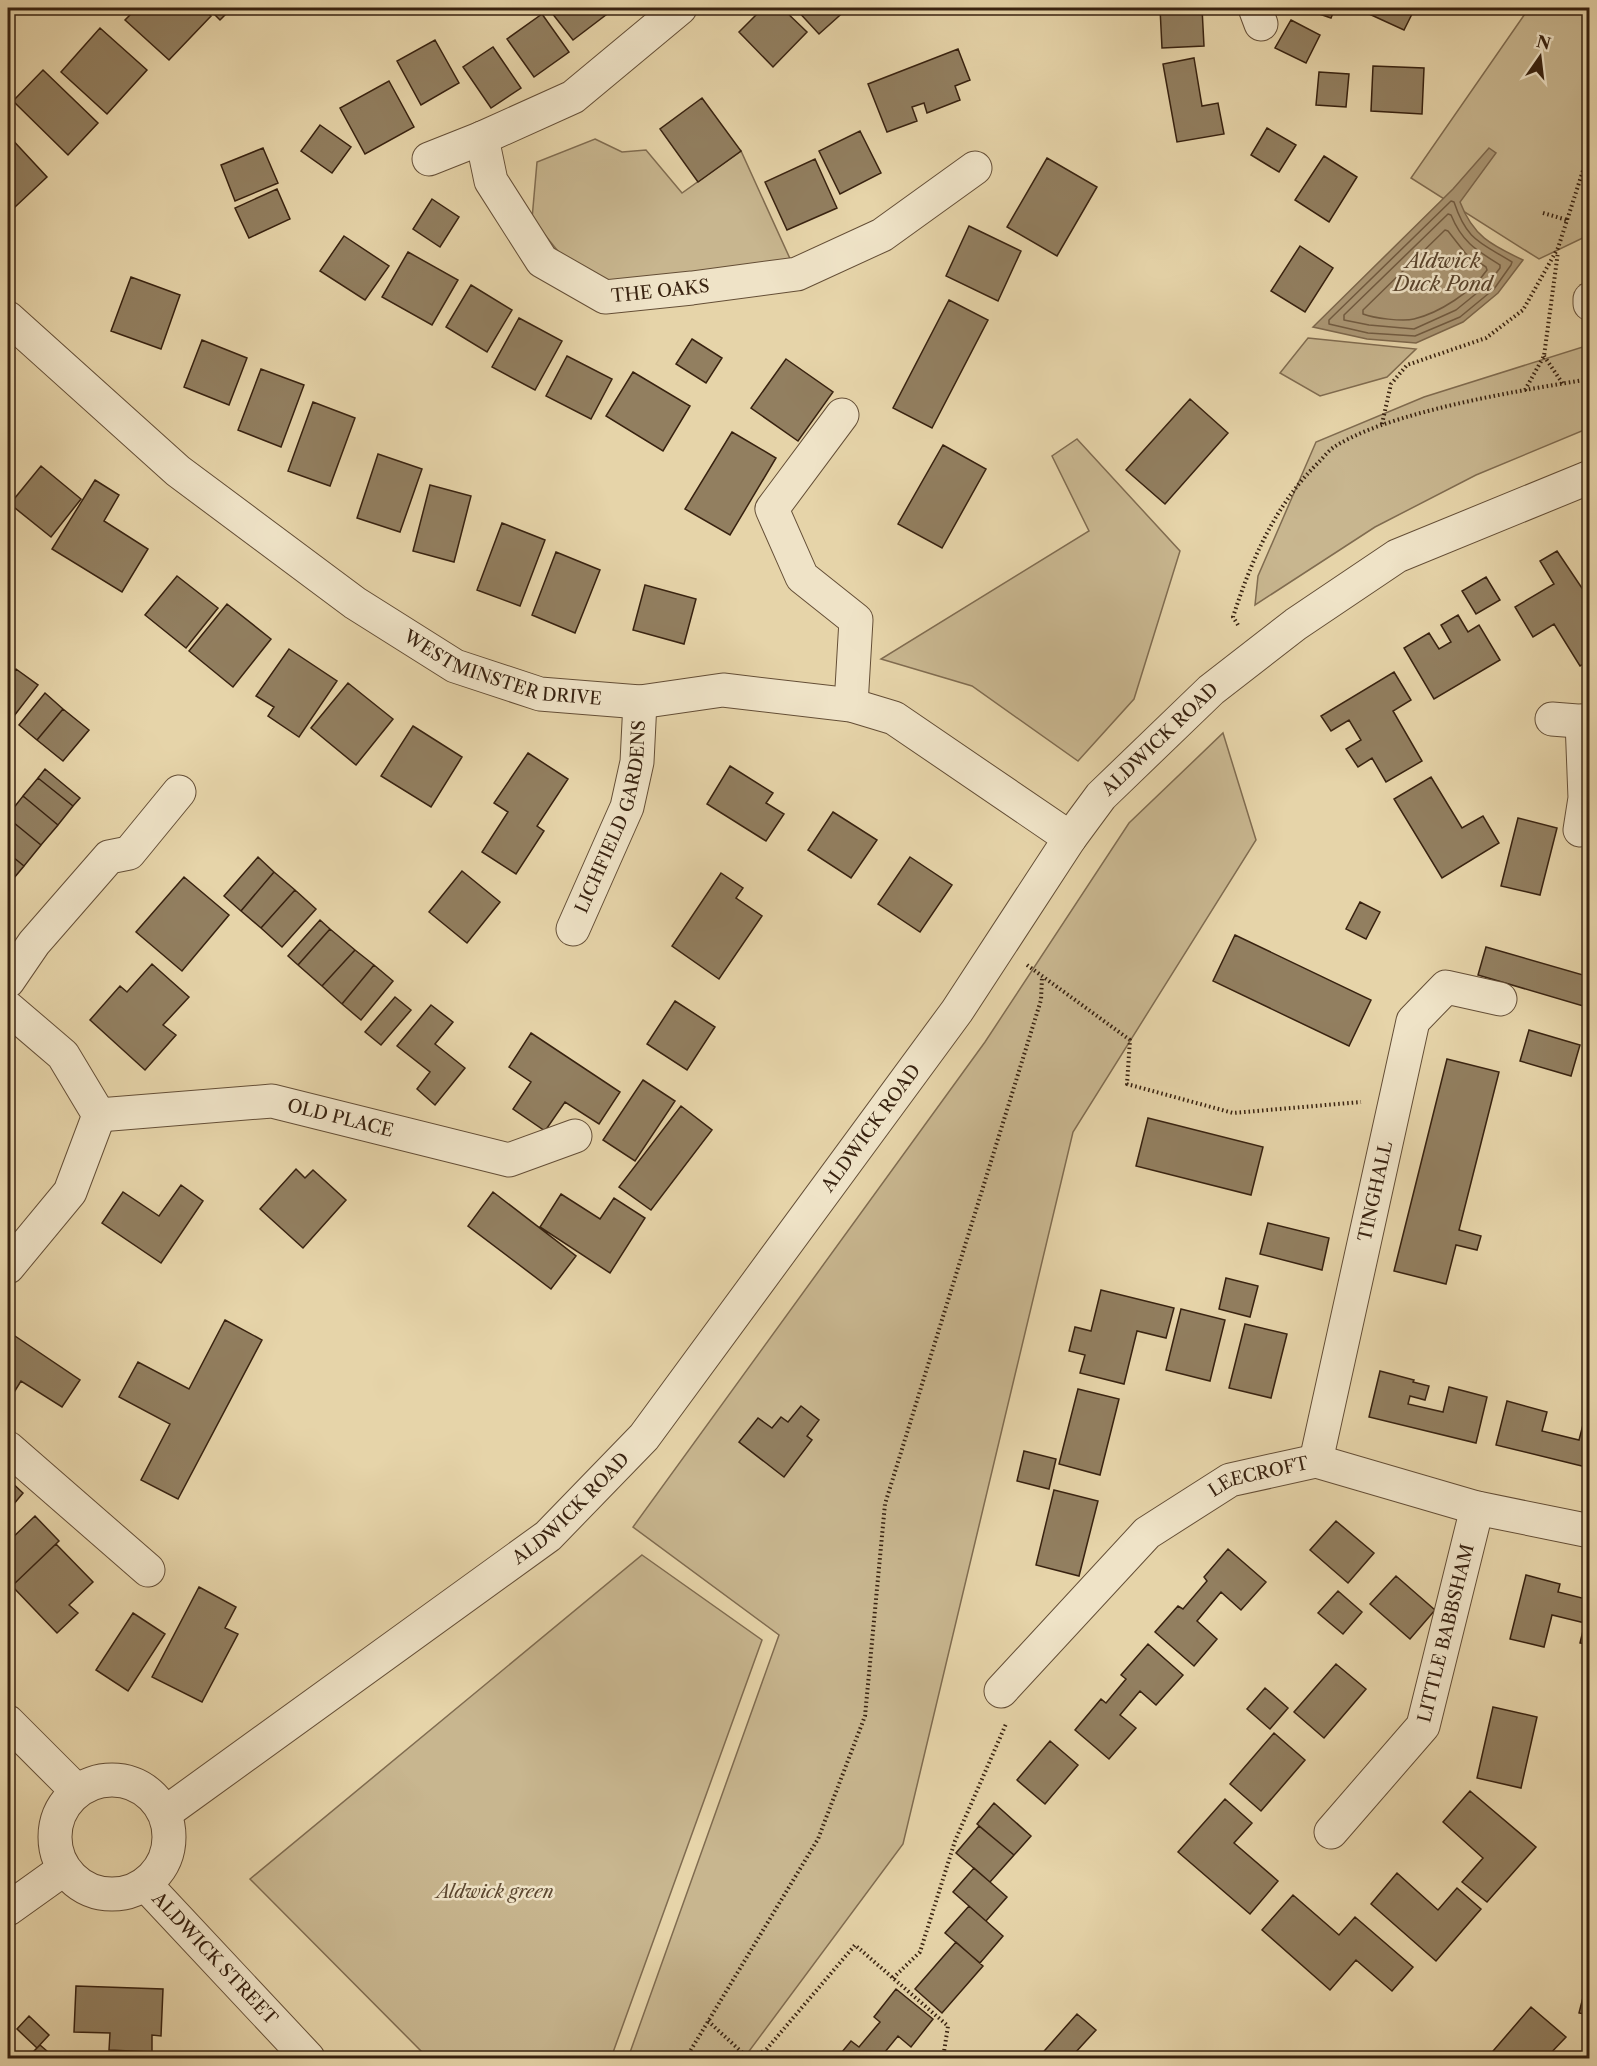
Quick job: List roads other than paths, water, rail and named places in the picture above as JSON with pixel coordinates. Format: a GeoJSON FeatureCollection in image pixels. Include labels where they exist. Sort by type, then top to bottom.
{"type":"FeatureCollection","features":[{"type":"Feature","properties":{"kind":"street"},"geometry":{"type":"LineString","coordinates":[[429,159],[573,97],[680,8]]}},
{"type":"Feature","properties":{"kind":"street","name":"THE OAKS"},"geometry":{"type":"LineString","coordinates":[[482,138],[491,181],[542,261],[605,297],[797,274],[882,235],[975,168]]}},
{"type":"Feature","properties":{"kind":"street"},"geometry":{"type":"LineString","coordinates":[[1590,299],[1590,304]]}},
{"type":"Feature","properties":{"kind":"street","name":"WESTMINSTER DRIVE"},"geometry":{"type":"LineString","coordinates":[[8,318],[178,471],[355,603],[455,666],[540,693],[640,702],[723,690],[850,705],[894,718],[1070,838]]}},
{"type":"Feature","properties":{"kind":"street"},"geometry":{"type":"LineString","coordinates":[[842,415],[772,509],[802,577],[856,620],[850,705]]}},
{"type":"Feature","properties":{"kind":"street","name":"ALDWICK ROAD"},"geometry":{"type":"LineString","coordinates":[[165,1813],[548,1536],[644,1437],[957,1011],[1070,838],[1101,796],[1211,690],[1296,624],[1397,556],[1590,477]]}},
{"type":"Feature","properties":{"kind":"street","name":"LICHFIELD GARDENS"},"geometry":{"type":"LineString","coordinates":[[573,929],[627,807],[637,762],[640,702]]}},
{"type":"Feature","properties":{"kind":"street"},"geometry":{"type":"LineString","coordinates":[[1575,721],[1585,798],[1580,830]]}},
{"type":"Feature","properties":{"kind":"street"},"geometry":{"type":"LineString","coordinates":[[8,981],[34,944],[109,858],[129,853],[179,792]]}},
{"type":"Feature","properties":{"kind":"street","name":"TINGHALL"},"geometry":{"type":"LineString","coordinates":[[1316,1461],[1413,1022],[1446,987],[1500,999]]}},
{"type":"Feature","properties":{"kind":"street"},"geometry":{"type":"LineString","coordinates":[[8,1008],[63,1055],[99,1115],[70,1192],[8,1267]]}},
{"type":"Feature","properties":{"kind":"street","name":"OLD PLACE"},"geometry":{"type":"LineString","coordinates":[[99,1115],[272,1101],[509,1160],[575,1136]]}},
{"type":"Feature","properties":{"kind":"street"},"geometry":{"type":"LineString","coordinates":[[8,1448],[148,1570]]}},
{"type":"Feature","properties":{"kind":"street","name":"LEECROFT"},"geometry":{"type":"LineString","coordinates":[[1001,1691],[1147,1533],[1230,1480],[1316,1461],[1477,1508],[1590,1531]]}},
{"type":"Feature","properties":{"kind":"street","name":"LITTLE BABBSHAM"},"geometry":{"type":"LineString","coordinates":[[1331,1832],[1423,1726],[1477,1508]]}},
{"type":"Feature","properties":{"kind":"street"},"geometry":{"type":"LineString","coordinates":[[8,1722],[78,1791]]}},
{"type":"Feature","properties":{"kind":"street"},"geometry":{"type":"LineString","coordinates":[[109,1779],[127,1781],[142,1788],[156,1799],[165,1813],[170,1828],[169,1845],[165,1860],[156,1874],[145,1884],[129,1892],[113,1894],[96,1892],[81,1885],[64,1869],[55,1840],[57,1822],[64,1804],[78,1791],[92,1782],[109,1779]]}},
{"type":"Feature","properties":{"kind":"street"},"geometry":{"type":"LineString","coordinates":[[8,1910],[64,1869]]}},
{"type":"Feature","properties":{"kind":"street","name":"ALDWICK STREET"},"geometry":{"type":"LineString","coordinates":[[145,1884],[308,2058]]}},
{"type":"Feature","properties":{"kind":"water","name":"Aldwick Duck Pond"},"geometry":{"type":"Polygon","coordinates":[[[1489,148],[1496,153],[1460,202],[1471,223],[1484,238],[1523,260],[1498,293],[1463,322],[1416,343],[1367,339],[1313,327],[1453,189],[1489,148]]]}},
{"type":"Feature","properties":{"kind":"park label","name":"Aldwick green"},"geometry":{"type":"Point","coordinates":[495,1892]}}]}
